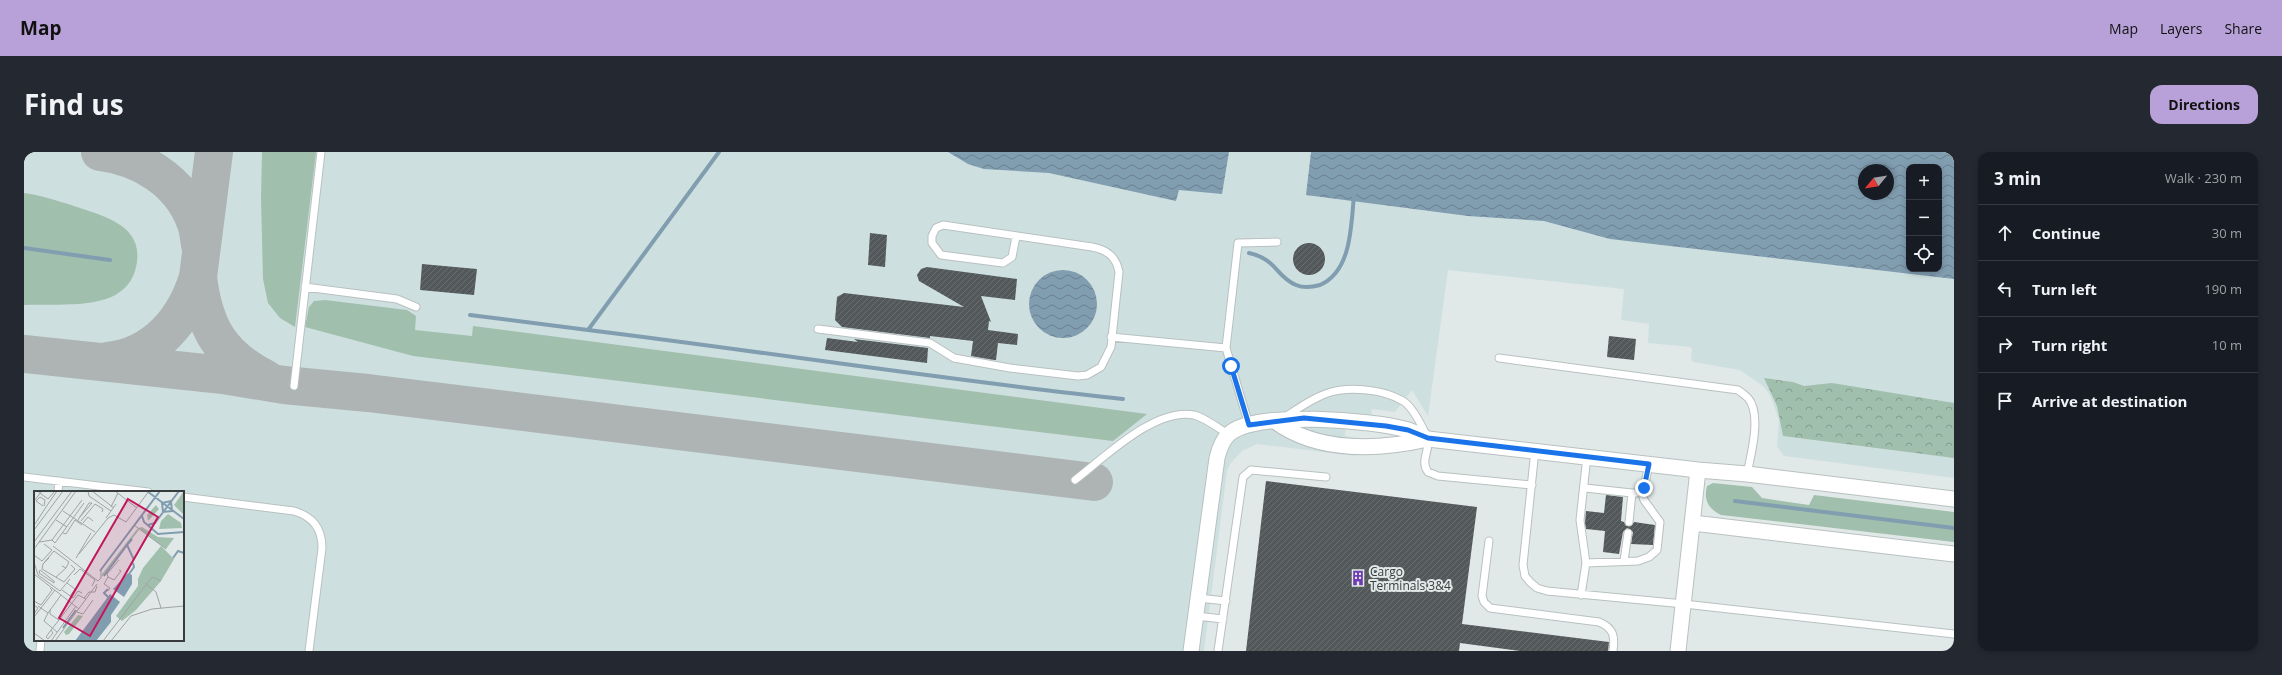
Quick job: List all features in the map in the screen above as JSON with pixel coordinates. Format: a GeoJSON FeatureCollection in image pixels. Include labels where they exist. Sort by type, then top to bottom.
{"type":"FeatureCollection","features":[{"type":"Feature","properties":{"kind":"street"},"geometry":{"type":"LineString","coordinates":[[1191,651],[1217,458],[1220,448],[1229,434],[1249,425],[1304,418],[1368,424],[1408,430],[1428,438],[1954,499]]}},
{"type":"Feature","properties":{"kind":"street"},"geometry":{"type":"LineString","coordinates":[[1276,422],[1290,432],[1306,438],[1357,447],[1388,446],[1428,438]]}},
{"type":"Feature","properties":{"kind":"street"},"geometry":{"type":"LineString","coordinates":[[1678,651],[1698,470]]}},
{"type":"Feature","properties":{"kind":"street"},"geometry":{"type":"LineString","coordinates":[[1693,522],[1954,554]]}},
{"type":"Feature","properties":{"kind":"lane"},"geometry":{"type":"LineString","coordinates":[[294,386],[321,152]]}},
{"type":"Feature","properties":{"kind":"lane"},"geometry":{"type":"LineString","coordinates":[[818,329],[930,343],[954,358],[1078,376],[1095,372],[1101,366],[1111,347],[1119,272],[1113,256],[1104,250],[1092,247],[943,225],[936,228],[932,236],[932,243],[941,255],[1003,263],[1012,257],[1016,236]]}},
{"type":"Feature","properties":{"kind":"lane"},"geometry":{"type":"LineString","coordinates":[[1249,425],[1226,348],[1238,242],[1277,242]]}},
{"type":"Feature","properties":{"kind":"lane"},"geometry":{"type":"LineString","coordinates":[[305,287],[397,299],[416,307]]}},
{"type":"Feature","properties":{"kind":"lane"},"geometry":{"type":"LineString","coordinates":[[1111,337],[1226,348]]}},
{"type":"Feature","properties":{"kind":"lane"},"geometry":{"type":"LineString","coordinates":[[1499,358],[1738,390],[1749,398],[1755,418],[1754,438],[1747,474]]}},
{"type":"Feature","properties":{"kind":"lane"},"geometry":{"type":"LineString","coordinates":[[1276,422],[1331,391],[1347,389],[1383,393],[1403,401],[1414,413],[1428,438],[1424,461],[1428,472],[1438,476],[1532,485]]}},
{"type":"Feature","properties":{"kind":"lane"},"geometry":{"type":"LineString","coordinates":[[1075,480],[1143,428],[1170,416],[1181,414],[1195,415],[1229,434]]}},
{"type":"Feature","properties":{"kind":"lane"},"geometry":{"type":"LineString","coordinates":[[1535,450],[1522,565],[1525,576],[1537,588],[1581,595],[1684,604],[1954,634]]}},
{"type":"Feature","properties":{"kind":"lane"},"geometry":{"type":"LineString","coordinates":[[1581,595],[1586,564],[1580,520],[1585,488],[1587,456]]}},
{"type":"Feature","properties":{"kind":"lane"},"geometry":{"type":"LineString","coordinates":[[1586,564],[1644,559],[1657,550],[1660,522],[1644,500],[1641,491],[1649,464]]}},
{"type":"Feature","properties":{"kind":"lane"},"geometry":{"type":"LineString","coordinates":[[1218,651],[1243,477],[1246,472],[1251,470],[1326,477]]}},
{"type":"Feature","properties":{"kind":"lane"},"geometry":{"type":"LineString","coordinates":[[24,477],[141,491]]}},
{"type":"Feature","properties":{"kind":"lane"},"geometry":{"type":"LineString","coordinates":[[58,491],[59,480]]}},
{"type":"Feature","properties":{"kind":"lane"},"geometry":{"type":"LineString","coordinates":[[1585,488],[1632,493],[1641,491]]}},
{"type":"Feature","properties":{"kind":"lane"},"geometry":{"type":"LineString","coordinates":[[1629,522],[1632,493]]}},
{"type":"Feature","properties":{"kind":"lane"},"geometry":{"type":"LineString","coordinates":[[184,496],[294,511],[307,515],[316,524],[322,536],[322,548],[309,651]]}},
{"type":"Feature","properties":{"kind":"lane"},"geometry":{"type":"LineString","coordinates":[[1624,561],[1628,533]]}},
{"type":"Feature","properties":{"kind":"lane"},"geometry":{"type":"LineString","coordinates":[[1489,541],[1482,596],[1484,602],[1490,608],[1599,622],[1612,631],[1614,638],[1613,651]]}},
{"type":"Feature","properties":{"kind":"lane"},"geometry":{"type":"LineString","coordinates":[[1198,598],[1226,601]]}},
{"type":"Feature","properties":{"kind":"lane"},"geometry":{"type":"LineString","coordinates":[[1196,616],[1223,618]]}},
{"type":"Feature","properties":{"kind":"lane"},"geometry":{"type":"LineString","coordinates":[[40,651],[41,641]]}},
{"type":"Feature","properties":{"kind":"shaded area"},"geometry":{"type":"Polygon","coordinates":[[[24,152],[1954,152],[1954,478],[1784,456],[1777,447],[1779,420],[1770,395],[1763,386],[1740,370],[1693,362],[1691,359],[1692,349],[1690,347],[1648,343],[1649,324],[1621,320],[1624,289],[1448,270],[1428,416],[1412,390],[1395,412],[1372,409],[1371,417],[1347,414],[1345,436],[1358,438],[1356,456],[1257,444],[1242,451],[1230,464],[1227,471],[1204,651],[24,651],[24,152]]]}},
{"type":"Feature","properties":{"kind":"green space"},"geometry":{"type":"Polygon","coordinates":[[[262,152],[316,152],[295,327],[280,318],[268,303],[263,279],[261,199],[262,152]]]}},
{"type":"Feature","properties":{"kind":"green space"},"geometry":{"type":"Polygon","coordinates":[[[24,193],[49,198],[99,214],[121,226],[130,234],[135,243],[137,256],[135,271],[131,281],[124,289],[115,295],[96,302],[65,305],[24,305],[24,193]]]}},
{"type":"Feature","properties":{"kind":"green space"},"geometry":{"type":"Polygon","coordinates":[[[325,300],[407,310],[416,316],[415,330],[472,336],[473,326],[1147,414],[1113,441],[413,356],[305,327],[309,307],[314,301],[325,300]]]}},
{"type":"Feature","properties":{"kind":"green space"},"geometry":{"type":"Polygon","coordinates":[[[1764,378],[1793,382],[1804,386],[1832,383],[1954,403],[1954,458],[1783,436],[1777,406],[1764,378]]]}},
{"type":"Feature","properties":{"kind":"green space"},"geometry":{"type":"Polygon","coordinates":[[[1713,483],[1752,487],[1762,498],[1809,505],[1814,495],[1954,512],[1954,542],[1721,515],[1710,507],[1706,496],[1707,486],[1713,483]]]}},
{"type":"Feature","properties":{"kind":"water"},"geometry":{"type":"Polygon","coordinates":[[[948,152],[1229,152],[1222,194],[1179,190],[1176,201],[1049,173],[984,169],[968,164],[948,152]]]}},
{"type":"Feature","properties":{"kind":"water"},"geometry":{"type":"Polygon","coordinates":[[[1311,152],[1954,152],[1954,279],[1610,239],[1544,221],[1468,216],[1306,195],[1311,152]]]}},
{"type":"Feature","properties":{"kind":"water"},"geometry":{"type":"Polygon","coordinates":[[[1063,270],[1076,273],[1087,280],[1094,291],[1097,304],[1094,317],[1087,328],[1076,335],[1063,338],[1050,335],[1039,328],[1032,317],[1029,304],[1032,291],[1039,280],[1050,273],[1063,270]]]}},
{"type":"Feature","properties":{"kind":"building"},"geometry":{"type":"Polygon","coordinates":[[[870,233],[887,235],[885,267],[868,265],[870,233]]]}},
{"type":"Feature","properties":{"kind":"building"},"geometry":{"type":"Polygon","coordinates":[[[1306,243],[1312,243],[1322,250],[1325,259],[1324,265],[1318,272],[1312,275],[1306,275],[1296,268],[1293,262],[1293,256],[1300,246],[1306,243]]]}},
{"type":"Feature","properties":{"kind":"building"},"geometry":{"type":"Polygon","coordinates":[[[422,264],[477,269],[474,295],[420,290],[422,264]]]}},
{"type":"Feature","properties":{"kind":"building"},"geometry":{"type":"Polygon","coordinates":[[[927,267],[1017,279],[1015,300],[981,296],[991,322],[989,321],[988,330],[1018,334],[1017,345],[998,343],[996,360],[994,360],[971,356],[973,341],[930,336],[930,338],[842,327],[835,320],[837,297],[844,293],[964,307],[919,281],[917,275],[921,269],[927,267]]]}},
{"type":"Feature","properties":{"kind":"building"},"geometry":{"type":"Polygon","coordinates":[[[1609,336],[1636,339],[1634,360],[1607,357],[1609,336]]]}},
{"type":"Feature","properties":{"kind":"building"},"geometry":{"type":"Polygon","coordinates":[[[827,338],[858,342],[854,339],[928,348],[927,363],[825,350],[827,338]]]}},
{"type":"Feature","properties":{"kind":"building","name":"Cargo Terminals 3&4"},"geometry":{"type":"Polygon","coordinates":[[[1266,481],[1477,507],[1462,624],[1609,642],[1608,651],[1520,651],[1460,643],[1459,651],[1246,651],[1266,481]]]}},
{"type":"Feature","properties":{"kind":"building"},"geometry":{"type":"Polygon","coordinates":[[[1606,495],[1623,497],[1621,521],[1624,522],[1626,526],[1631,526],[1634,522],[1655,525],[1653,545],[1631,544],[1633,532],[1627,528],[1623,532],[1619,554],[1603,552],[1605,531],[1586,529],[1585,523],[1586,511],[1604,513],[1606,495]]]}},
{"type":"Feature","properties":{"kind":"waterway"},"geometry":{"type":"LineString","coordinates":[[470,315],[588,330],[719,152]]}},
{"type":"Feature","properties":{"kind":"waterway"},"geometry":{"type":"LineString","coordinates":[[1249,253],[1265,259],[1289,282],[1302,287],[1320,285],[1331,278],[1344,258],[1348,246],[1354,195]]}},
{"type":"Feature","properties":{"kind":"waterway"},"geometry":{"type":"LineString","coordinates":[[24,248],[110,260]]}},
{"type":"Feature","properties":{"kind":"waterway"},"geometry":{"type":"LineString","coordinates":[[588,330],[989,383],[1123,399]]}},
{"type":"Feature","properties":{"kind":"waterway"},"geometry":{"type":"LineString","coordinates":[[1735,501],[1954,528]]}},
{"type":"Feature","properties":{"kind":"taxiway"},"geometry":{"type":"LineString","coordinates":[[100,152],[130,159],[144,165],[169,182],[188,206],[196,224],[200,245]]}},
{"type":"Feature","properties":{"kind":"taxiway"},"geometry":{"type":"LineString","coordinates":[[108,361],[125,358],[154,344],[166,333],[185,308],[198,277],[214,152]]}},
{"type":"Feature","properties":{"kind":"taxiway"},"geometry":{"type":"LineString","coordinates":[[198,277],[205,311],[217,338],[226,350],[237,360],[250,370],[266,379]]}},
{"type":"Feature","properties":{"kind":"taxiway"},"geometry":{"type":"LineString","coordinates":[[24,354],[223,375],[284,385],[368,393],[1094,482]]}},
{"type":"Feature","properties":{"kind":"place","name":"Cargo Terminals 3&4"},"geometry":{"type":"Point","coordinates":[1358,578]}},
{"type":"Feature","properties":{"kind":"route"},"geometry":{"type":"LineString","coordinates":[[1231,366],[1249,425],[1304,418],[1368,424],[1408,430],[1428,438],[1649,464],[1644,488]]}}]}
